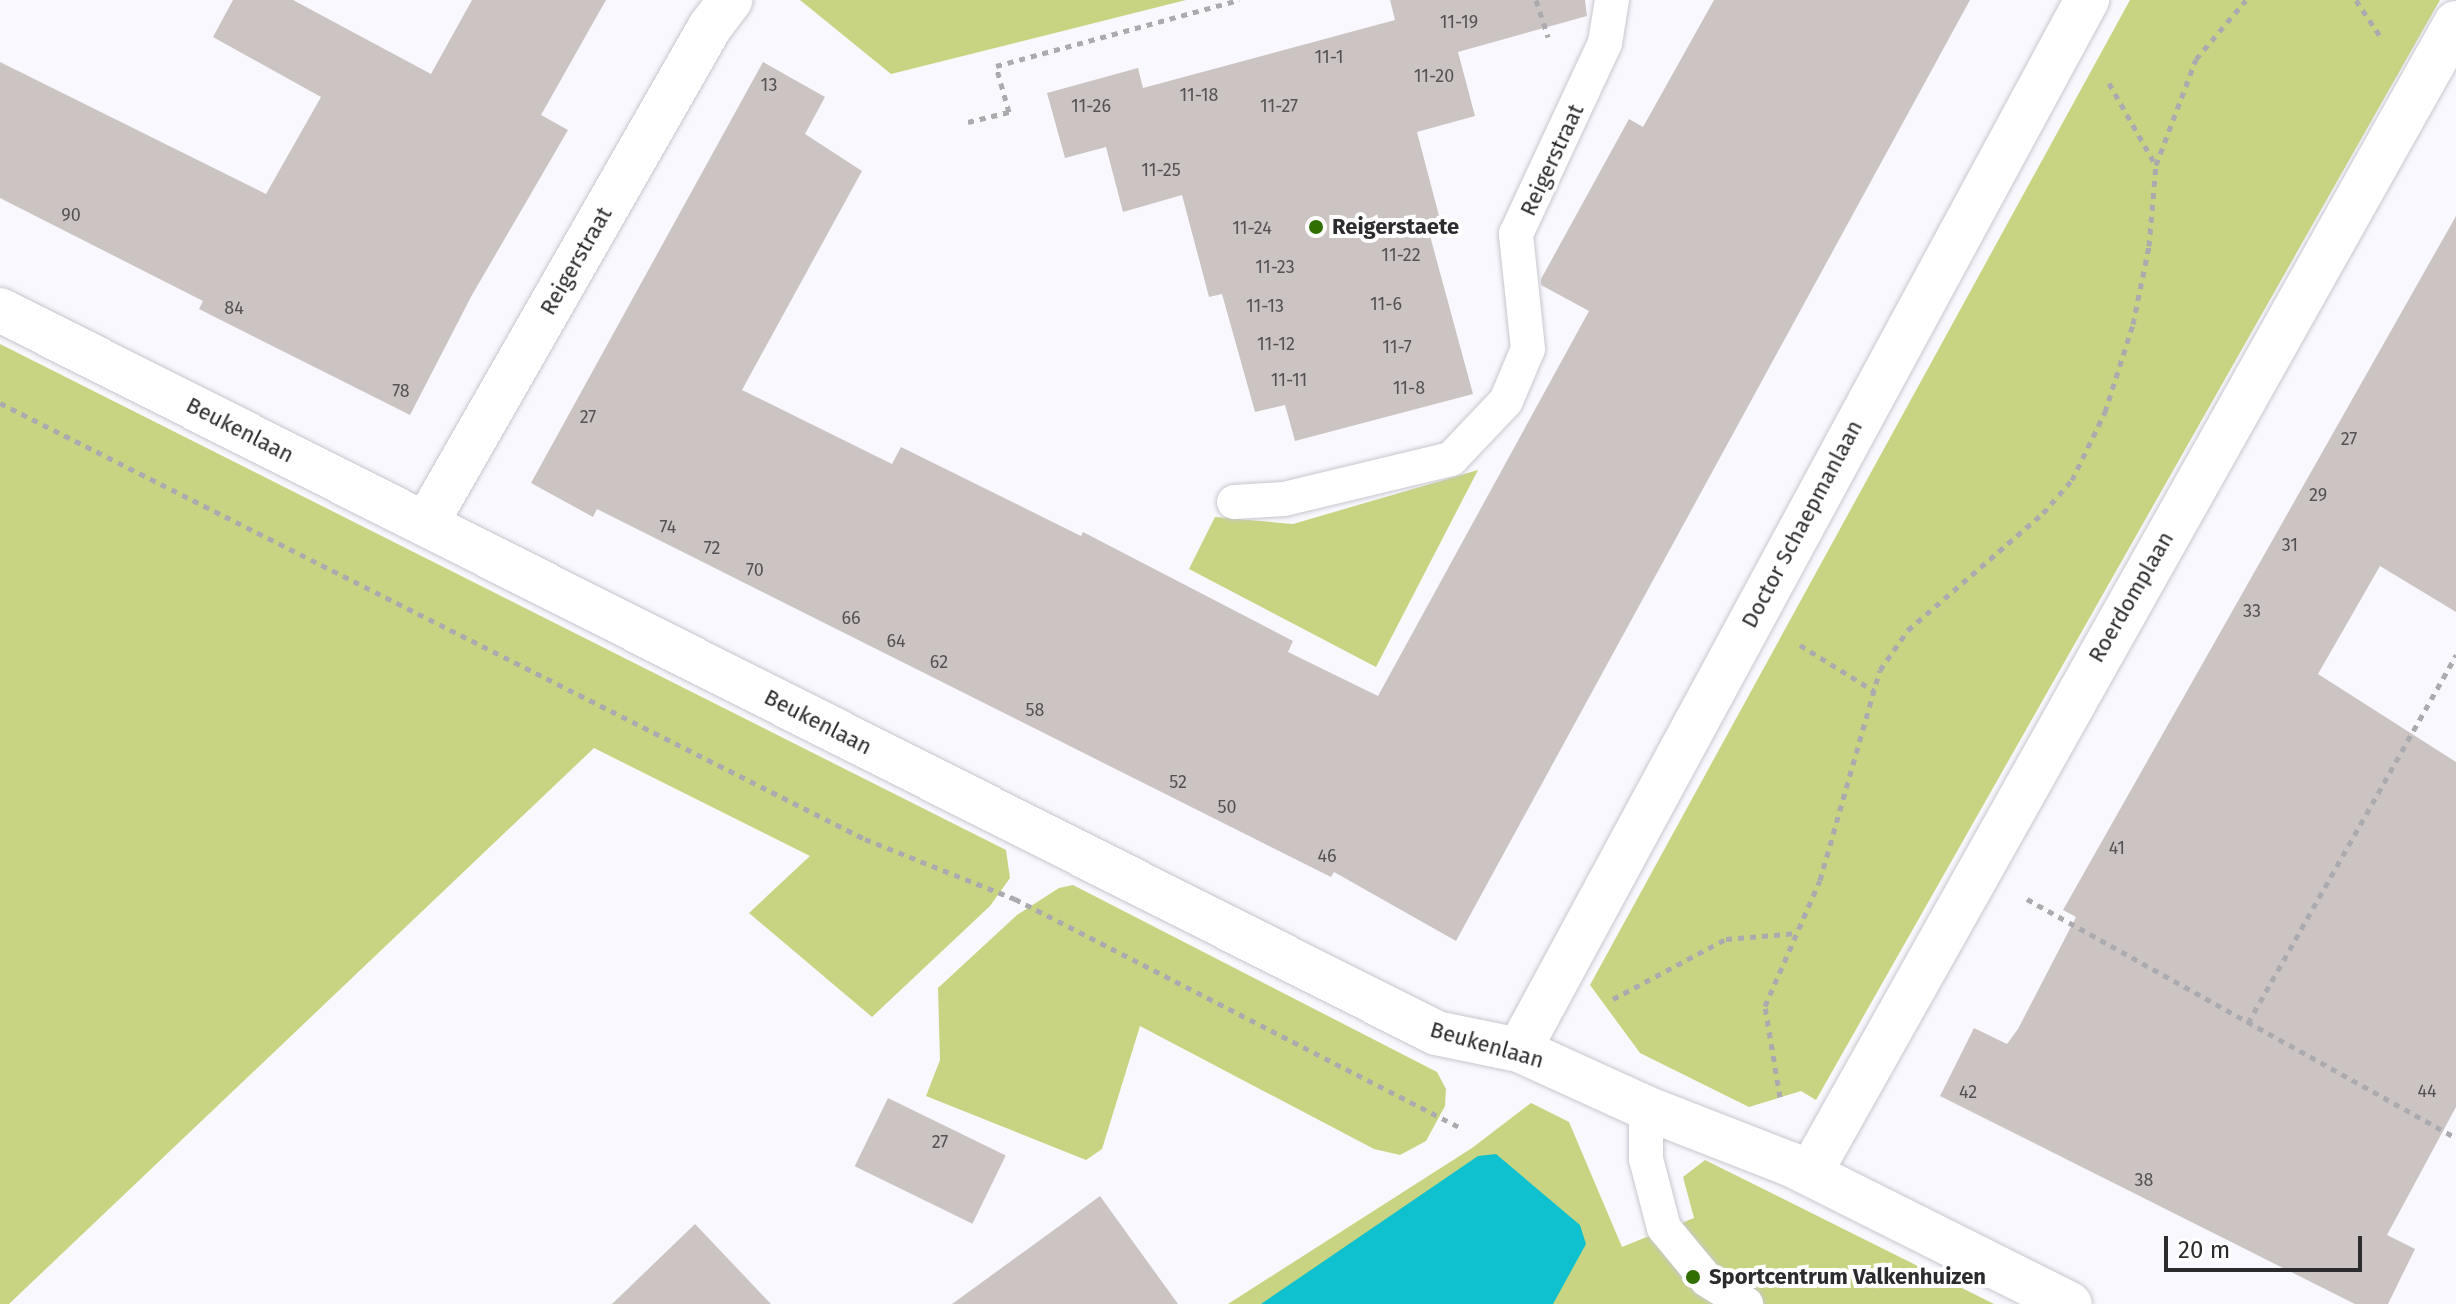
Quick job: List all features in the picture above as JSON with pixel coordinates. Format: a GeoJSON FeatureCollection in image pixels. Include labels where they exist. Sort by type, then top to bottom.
{"type":"FeatureCollection","features":[{"type":"Feature","properties":{"kind":"street","name":"Reigerstraat"},"geometry":{"type":"LineString","coordinates":[[426,524],[710,27],[730,0]]}},
{"type":"Feature","properties":{"kind":"street","name":"Doctor Schaepmanlaan"},"geometry":{"type":"LineString","coordinates":[[1519,1050],[2081,11]]}},
{"type":"Feature","properties":{"kind":"street","name":"Roerdomplaan"},"geometry":{"type":"LineString","coordinates":[[1800,1168],[1978,871],[2456,23]]}},
{"type":"Feature","properties":{"kind":"street","name":"Beukenlaan"},"geometry":{"type":"LineString","coordinates":[[0,310],[1436,1033],[1519,1050],[1646,1108],[1800,1168],[2070,1304]]}},
{"type":"Feature","properties":{"kind":"lane","name":"Reigerstraat"},"geometry":{"type":"LineString","coordinates":[[1234,502],[1284,499],[1451,459],[1506,401],[1528,349],[1516,234],[1605,43],[1612,0]]}},
{"type":"Feature","properties":{"kind":"lane"},"geometry":{"type":"LineString","coordinates":[[1646,1108],[1646,1159],[1664,1228],[1707,1280],[1746,1304]]}},
{"type":"Feature","properties":{"kind":"path"},"geometry":{"type":"LineString","coordinates":[[968,122],[1009,112],[996,66],[1239,0]]}},
{"type":"Feature","properties":{"kind":"path"},"geometry":{"type":"LineString","coordinates":[[1800,1168],[1765,1006],[1820,880],[1880,670],[1908,630],[2043,513],[2072,480],[2105,412],[2133,324],[2149,246],[2156,165],[2196,59],[2246,0]]}},
{"type":"Feature","properties":{"kind":"path"},"geometry":{"type":"LineString","coordinates":[[2081,11],[2156,165]]}},
{"type":"Feature","properties":{"kind":"path"},"geometry":{"type":"LineString","coordinates":[[0,403],[865,839],[1015,899],[1461,1128]]}},
{"type":"Feature","properties":{"kind":"path"},"geometry":{"type":"LineString","coordinates":[[1752,616],[1874,691]]}},
{"type":"Feature","properties":{"kind":"path"},"geometry":{"type":"LineString","coordinates":[[2248,1023],[2456,655]]}},
{"type":"Feature","properties":{"kind":"path"},"geometry":{"type":"LineString","coordinates":[[1978,871],[2456,1138]]}},
{"type":"Feature","properties":{"kind":"path"},"geometry":{"type":"LineString","coordinates":[[1602,1005],[1726,939],[1797,933]]}},
{"type":"Feature","properties":{"kind":"green space"},"geometry":{"type":"Polygon","coordinates":[[[800,0],[1186,0],[891,74],[800,0]]]}},
{"type":"Feature","properties":{"kind":"green space"},"geometry":{"type":"Polygon","coordinates":[[[2130,0],[2440,0],[1816,1100],[1801,1091],[1749,1107],[1640,1053],[1590,985],[2130,0]]]}},
{"type":"Feature","properties":{"kind":"green space"},"geometry":{"type":"Polygon","coordinates":[[[0,344],[1006,850],[1010,878],[990,906],[872,1017],[749,913],[810,856],[594,748],[9,1304],[0,1304],[0,344]]]}},
{"type":"Feature","properties":{"kind":"green space"},"geometry":{"type":"Polygon","coordinates":[[[1478,470],[1376,667],[1189,569],[1215,517],[1293,524],[1478,470]]]}},
{"type":"Feature","properties":{"kind":"green space"},"geometry":{"type":"Polygon","coordinates":[[[1073,885],[1437,1072],[1446,1089],[1445,1106],[1426,1141],[1400,1155],[1374,1149],[1140,1026],[1102,1149],[1086,1160],[926,1096],[940,1060],[938,988],[1017,915],[1059,888],[1073,885]]]}},
{"type":"Feature","properties":{"kind":"green space"},"geometry":{"type":"Polygon","coordinates":[[[1531,1103],[1569,1122],[1622,1247],[1694,1218],[1683,1177],[1705,1160],[1994,1304],[1228,1304],[1472,1148],[1531,1103]]]}},
{"type":"Feature","properties":{"kind":"water"},"geometry":{"type":"Polygon","coordinates":[[[1496,1154],[1580,1225],[1586,1244],[1553,1304],[1261,1304],[1478,1156],[1496,1154]]]}},
{"type":"Feature","properties":{"kind":"building"},"geometry":{"type":"Polygon","coordinates":[[[233,0],[293,0],[431,74],[472,0],[606,0],[541,115],[568,130],[472,295],[410,415],[199,309],[203,301],[0,198],[0,62],[266,194],[321,97],[213,37],[233,0]]]}},
{"type":"Feature","properties":{"kind":"building","name":"Reigerstaete"},"geometry":{"type":"Polygon","coordinates":[[[1390,0],[1585,0],[1587,16],[1458,52],[1475,116],[1417,132],[1443,231],[1426,221],[1473,394],[1295,441],[1285,405],[1255,412],[1222,294],[1209,297],[1182,195],[1123,212],[1106,147],[1065,158],[1047,93],[1138,68],[1143,88],[1395,20],[1390,0]]]}},
{"type":"Feature","properties":{"kind":"building"},"geometry":{"type":"Polygon","coordinates":[[[1714,0],[1970,0],[1456,941],[1334,872],[1331,877],[597,509],[593,517],[531,483],[763,62],[825,97],[805,134],[862,171],[742,390],[892,464],[901,447],[1081,536],[1083,532],[1293,641],[1288,652],[1378,696],[1589,311],[1541,285],[1541,279],[1629,119],[1643,127],[1714,0]]]}},
{"type":"Feature","properties":{"kind":"building"},"geometry":{"type":"Polygon","coordinates":[[[2456,216],[2456,612],[2380,566],[2318,674],[2456,762],[2456,1107],[2387,1235],[2415,1249],[2388,1304],[2355,1304],[1940,1096],[1974,1028],[2007,1044],[2018,1029],[2076,917],[2063,910],[2456,216]]]}},
{"type":"Feature","properties":{"kind":"building"},"geometry":{"type":"Polygon","coordinates":[[[888,1098],[1006,1155],[972,1224],[855,1166],[888,1098]]]}},
{"type":"Feature","properties":{"kind":"building"},"geometry":{"type":"Polygon","coordinates":[[[1100,1196],[1178,1304],[952,1304],[1058,1227],[1100,1196]]]}},
{"type":"Feature","properties":{"kind":"building"},"geometry":{"type":"Polygon","coordinates":[[[695,1224],[771,1304],[612,1304],[695,1224]]]}},
{"type":"Feature","properties":{"kind":"place","name":"Reigerstaete"},"geometry":{"type":"Point","coordinates":[1316,227]}},
{"type":"Feature","properties":{"kind":"place","name":"Sportcentrum Valkenhuizen"},"geometry":{"type":"Point","coordinates":[1693,1277]}}]}
